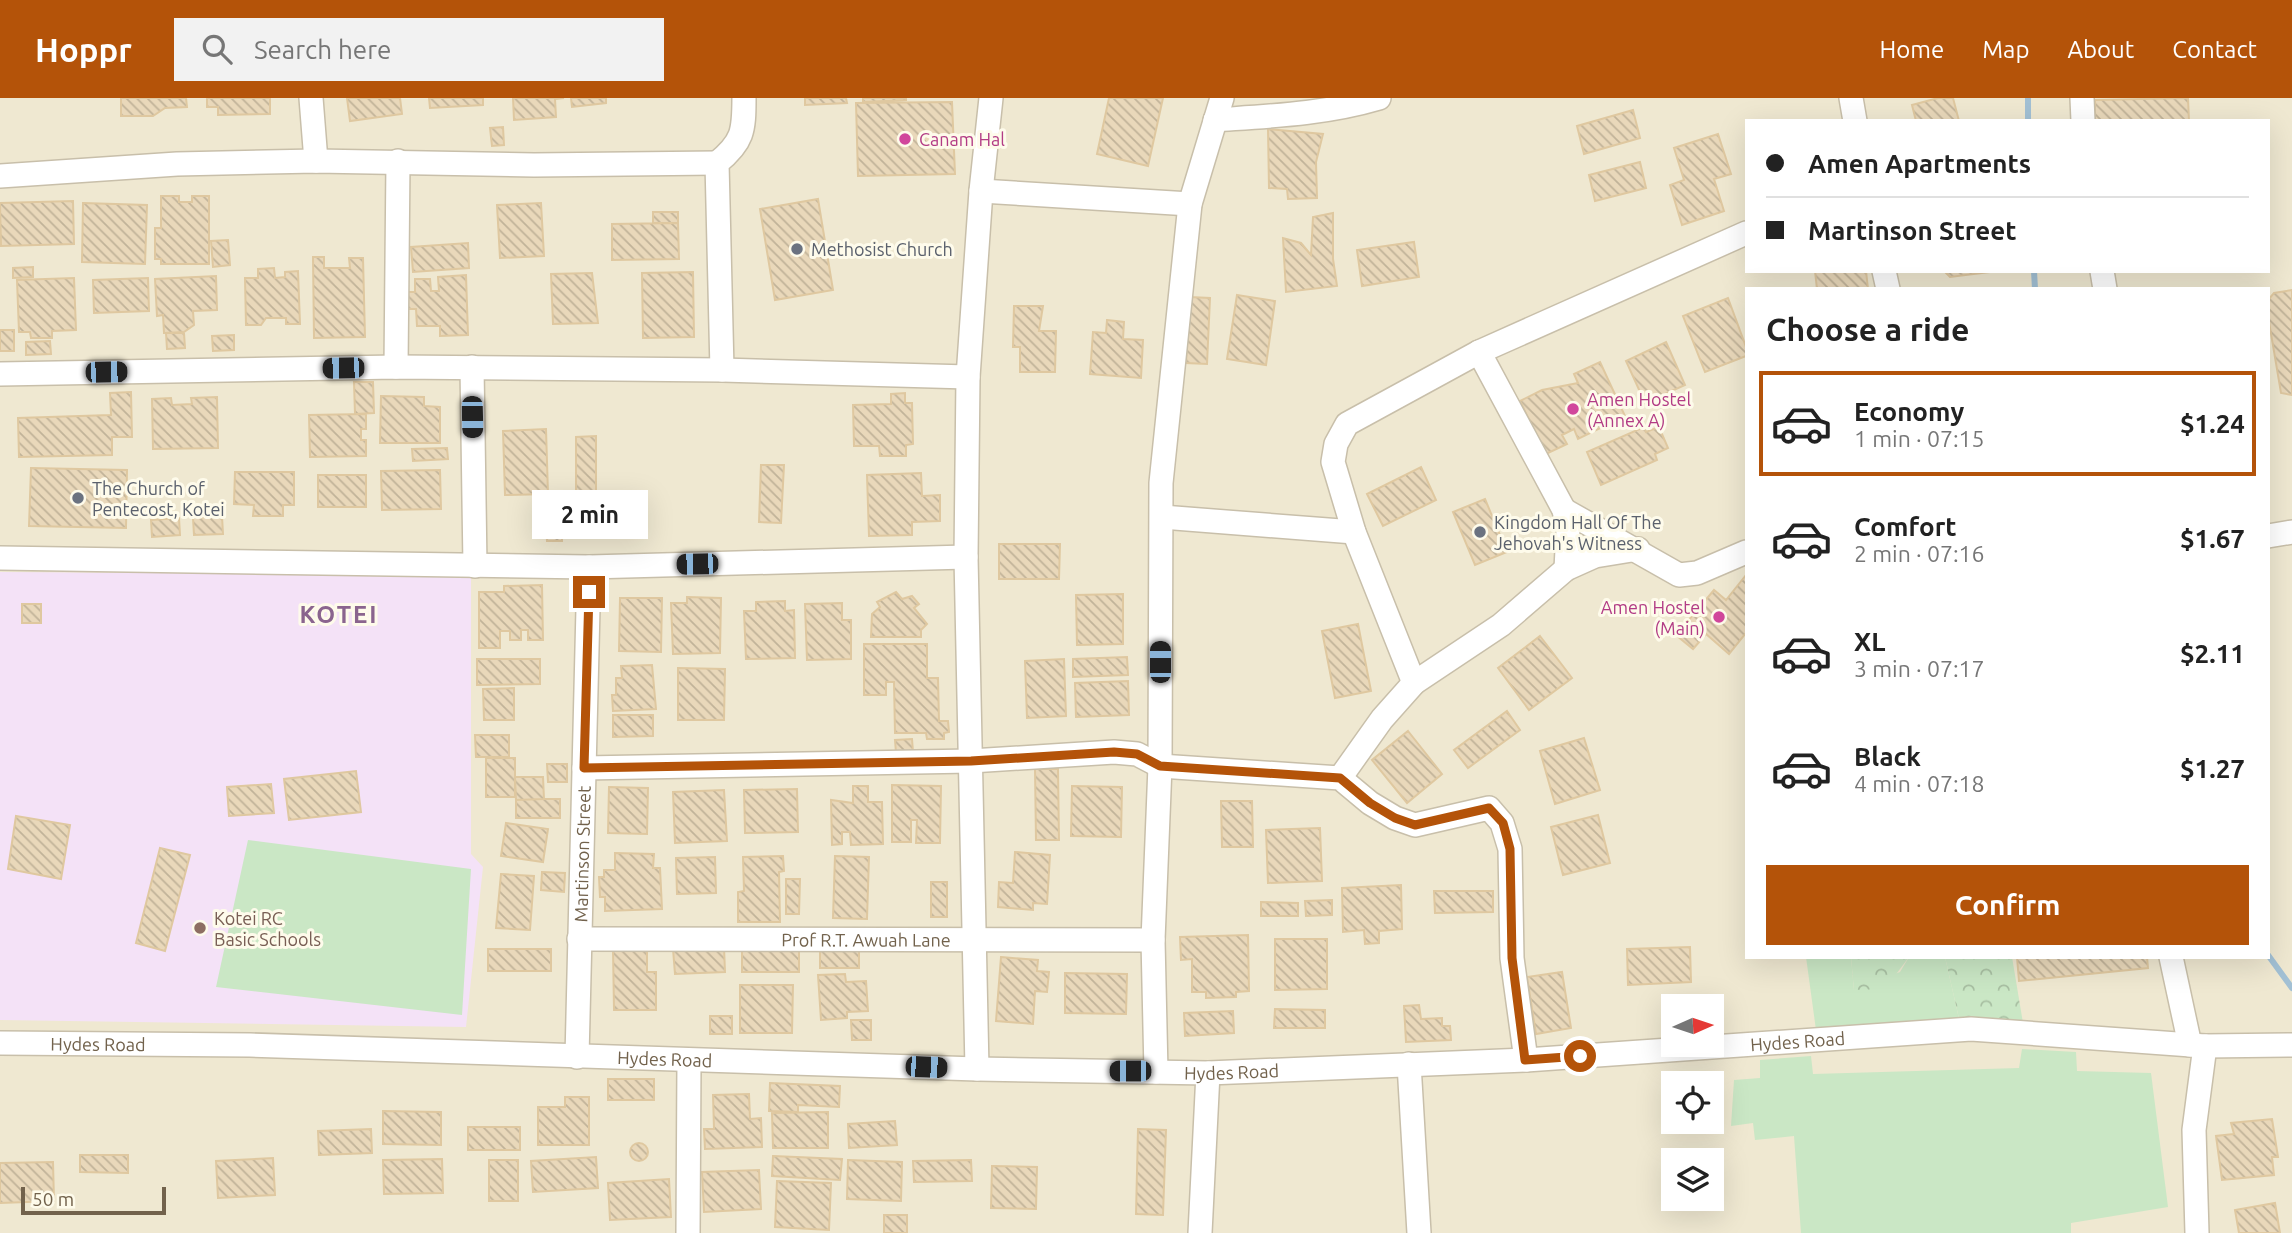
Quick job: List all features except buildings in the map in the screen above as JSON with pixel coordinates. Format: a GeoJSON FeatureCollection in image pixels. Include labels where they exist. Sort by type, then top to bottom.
{"type":"FeatureCollection","features":[{"type":"Feature","properties":{"kind":"street"},"geometry":{"type":"LineString","coordinates":[[311,98],[316,161]]}},
{"type":"Feature","properties":{"kind":"street"},"geometry":{"type":"LineString","coordinates":[[0,176],[177,164],[316,161],[534,165],[718,163],[737,146],[743,130],[744,98]]}},
{"type":"Feature","properties":{"kind":"street"},"geometry":{"type":"LineString","coordinates":[[977,1069],[966,557],[968,377],[981,191],[991,98]]}},
{"type":"Feature","properties":{"kind":"street"},"geometry":{"type":"LineString","coordinates":[[1156,1072],[1153,940],[1160,766],[1161,483],[1189,204],[1218,109],[1301,114],[1345,108],[1379,98]]}},
{"type":"Feature","properties":{"kind":"street"},"geometry":{"type":"LineString","coordinates":[[1851,98],[1855,119]]}},
{"type":"Feature","properties":{"kind":"street"},"geometry":{"type":"LineString","coordinates":[[2082,98],[2083,119]]}},
{"type":"Feature","properties":{"kind":"street"},"geometry":{"type":"LineString","coordinates":[[396,367],[398,161]]}},
{"type":"Feature","properties":{"kind":"street"},"geometry":{"type":"LineString","coordinates":[[718,163],[722,370]]}},
{"type":"Feature","properties":{"kind":"street"},"geometry":{"type":"LineString","coordinates":[[981,191],[1189,204]]}},
{"type":"Feature","properties":{"kind":"street"},"geometry":{"type":"LineString","coordinates":[[1414,683],[1354,532],[1334,462],[1336,444],[1347,424],[1479,352],[1745,233]]}},
{"type":"Feature","properties":{"kind":"street"},"geometry":{"type":"LineString","coordinates":[[1479,352],[1564,510],[1568,530],[1566,569]]}},
{"type":"Feature","properties":{"kind":"street"},"geometry":{"type":"LineString","coordinates":[[0,374],[396,367],[722,370],[968,377]]}},
{"type":"Feature","properties":{"kind":"street"},"geometry":{"type":"LineString","coordinates":[[472,368],[475,566]]}},
{"type":"Feature","properties":{"kind":"street"},"geometry":{"type":"LineString","coordinates":[[1564,510],[1638,549],[1664,568],[1687,576],[1745,552]]}},
{"type":"Feature","properties":{"kind":"street"},"geometry":{"type":"LineString","coordinates":[[1162,517],[1354,532]]}},
{"type":"Feature","properties":{"kind":"street"},"geometry":{"type":"LineString","coordinates":[[2270,536],[2292,532]]}},
{"type":"Feature","properties":{"kind":"street"},"geometry":{"type":"LineString","coordinates":[[1340,778],[1382,719],[1414,683],[1501,625],[1566,569],[1595,556],[1638,549]]}},
{"type":"Feature","properties":{"kind":"street"},"geometry":{"type":"LineString","coordinates":[[0,558],[589,567],[966,557]]}},
{"type":"Feature","properties":{"kind":"street","name":"Martinson Street"},"geometry":{"type":"LineString","coordinates":[[577,1057],[589,567]]}},
{"type":"Feature","properties":{"kind":"street"},"geometry":{"type":"LineString","coordinates":[[584,768],[971,761],[1114,752],[1137,754],[1160,766],[1340,778],[1370,803],[1395,818],[1415,825],[1489,808],[1503,823],[1510,849],[1512,958],[1525,1060]]}},
{"type":"Feature","properties":{"kind":"street","name":"Prof R.T. Awuah Lane"},"geometry":{"type":"LineString","coordinates":[[579,939],[973,937],[1153,940]]}},
{"type":"Feature","properties":{"kind":"street"},"geometry":{"type":"LineString","coordinates":[[2172,959],[2198,1046],[2194,1130],[2197,1233]]}},
{"type":"Feature","properties":{"kind":"street","name":"Hydes Road"},"geometry":{"type":"LineString","coordinates":[[0,1043],[250,1045],[977,1069],[1208,1073],[1525,1060],[1971,1030],[2198,1046],[2292,1045]]}},
{"type":"Feature","properties":{"kind":"street"},"geometry":{"type":"LineString","coordinates":[[688,1233],[689,1060]]}},
{"type":"Feature","properties":{"kind":"street"},"geometry":{"type":"LineString","coordinates":[[1409,1065],[1419,1233]]}},
{"type":"Feature","properties":{"kind":"street"},"geometry":{"type":"LineString","coordinates":[[1200,1233],[1208,1073]]}},
{"type":"Feature","properties":{"kind":"shaded area"},"geometry":{"type":"Polygon","coordinates":[[[0,98],[2292,98],[2292,1233],[0,1233],[0,98]]]}},
{"type":"Feature","properties":{"kind":"shaded area"},"geometry":{"type":"Polygon","coordinates":[[[0,572],[471,575],[471,854],[483,867],[466,1027],[0,1020],[0,572]]]}},
{"type":"Feature","properties":{"kind":"green space"},"geometry":{"type":"Polygon","coordinates":[[[248,840],[471,869],[462,1015],[216,987],[248,840]]]}},
{"type":"Feature","properties":{"kind":"green space"},"geometry":{"type":"Polygon","coordinates":[[[1806,959],[1851,959],[1854,990],[1900,972],[1908,959],[1945,959],[1960,1023],[1816,1030],[1806,959]]]}},
{"type":"Feature","properties":{"kind":"green space"},"geometry":{"type":"Polygon","coordinates":[[[1851,959],[1908,959],[1885,989],[1854,990],[1851,959]]]}},
{"type":"Feature","properties":{"kind":"green space"},"geometry":{"type":"Polygon","coordinates":[[[1945,959],[2012,959],[2023,1023],[1960,1023],[1945,959]]]}},
{"type":"Feature","properties":{"kind":"green space"},"geometry":{"type":"Polygon","coordinates":[[[2022,1049],[2076,1052],[2077,1071],[2151,1073],[2168,1207],[2071,1223],[2071,1233],[1801,1233],[1794,1136],[1755,1140],[1753,1123],[1731,1126],[1734,1080],[1760,1078],[1760,1060],[1811,1056],[1813,1074],[2019,1068],[2022,1049]]]}},
{"type":"Feature","properties":{"kind":"waterway"},"geometry":{"type":"LineString","coordinates":[[2028,98],[2028,119]]}},
{"type":"Feature","properties":{"kind":"waterway"},"geometry":{"type":"LineString","coordinates":[[2034,273],[2035,287]]}},
{"type":"Feature","properties":{"kind":"waterway"},"geometry":{"type":"LineString","coordinates":[[2270,958],[2292,988]]}},
{"type":"Feature","properties":{"kind":"place","name":"Canam Hal"},"geometry":{"type":"Point","coordinates":[905,139]}},
{"type":"Feature","properties":{"kind":"place","name":"Methosist Church"},"geometry":{"type":"Point","coordinates":[797,249]}},
{"type":"Feature","properties":{"kind":"place","name":"Amen Hostel (Annex A)"},"geometry":{"type":"Point","coordinates":[1573,409]}},
{"type":"Feature","properties":{"kind":"place","name":"The Church of Pentecost, Kotei"},"geometry":{"type":"Point","coordinates":[78,498]}},
{"type":"Feature","properties":{"kind":"place","name":"Kingdom Hall Of The Jehovah's Witness"},"geometry":{"type":"Point","coordinates":[1480,532]}},
{"type":"Feature","properties":{"kind":"place","name":"Amen Hostel (Main)"},"geometry":{"type":"Point","coordinates":[1719,617]}},
{"type":"Feature","properties":{"kind":"place","name":"Kotei RC Basic Schools"},"geometry":{"type":"Point","coordinates":[200,928]}},
{"type":"Feature","properties":{"kind":"district","name":"KOTEI"},"geometry":{"type":"Point","coordinates":[339,614]}},
{"type":"Feature","properties":{"kind":"route"},"geometry":{"type":"LineString","coordinates":[[589,592],[584,768],[971,761],[1114,752],[1137,754],[1160,766],[1340,778],[1370,803],[1395,818],[1415,825],[1489,808],[1503,823],[1510,849],[1512,958],[1525,1060],[1580,1056]]}}]}
